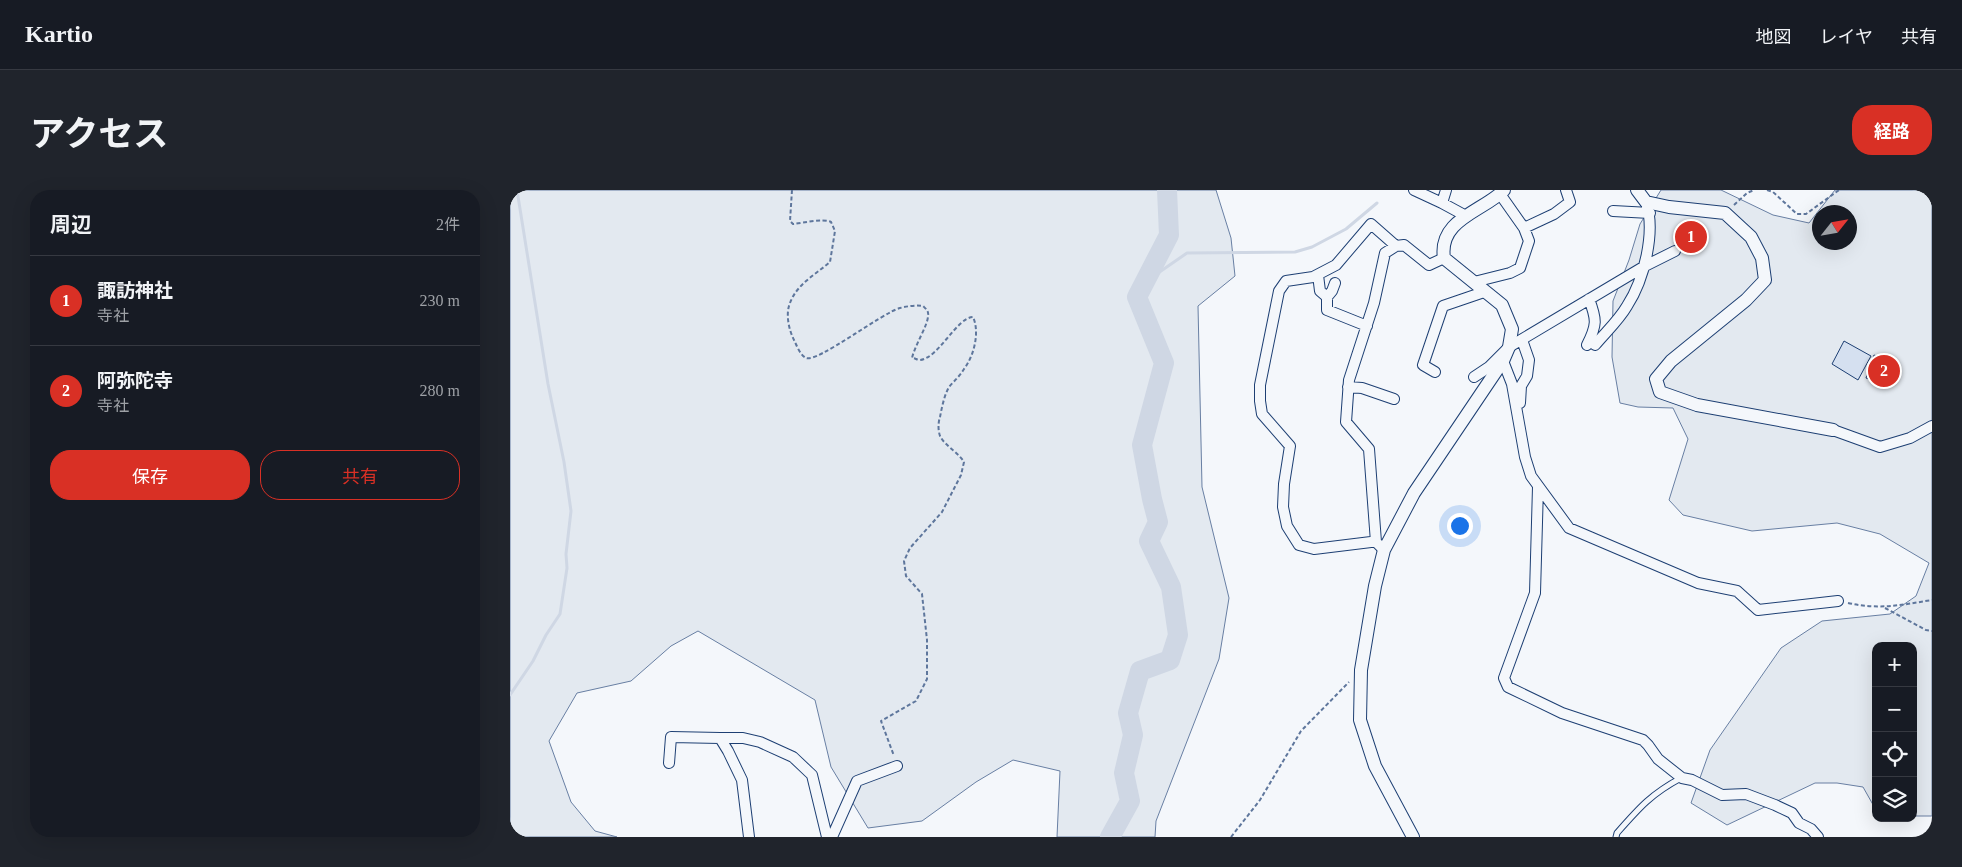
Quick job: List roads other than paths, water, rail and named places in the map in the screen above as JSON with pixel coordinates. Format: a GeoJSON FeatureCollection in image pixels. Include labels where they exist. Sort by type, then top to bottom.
{"type":"FeatureCollection","features":[{"type":"Feature","properties":{"kind":"street"},"geometry":{"type":"LineString","coordinates":[[1414,190],[1466,216]]}},
{"type":"Feature","properties":{"kind":"street"},"geometry":{"type":"LineString","coordinates":[[1442,203],[1446,190]]}},
{"type":"Feature","properties":{"kind":"street"},"geometry":{"type":"LineString","coordinates":[[1524,228],[1554,214],[1570,202],[1566,190]]}},
{"type":"Feature","properties":{"kind":"street"},"geometry":{"type":"LineString","coordinates":[[1589,299],[1596,317],[1591,345],[1627,306],[1645,266],[1648,208],[1637,190]]}},
{"type":"Feature","properties":{"kind":"street"},"geometry":{"type":"LineString","coordinates":[[1380,546],[1503,360],[1509,347],[1512,328],[1502,305],[1444,258],[1443,252],[1450,230],[1466,216],[1502,192],[1524,228],[1529,241],[1520,268],[1510,273],[1474,282]]}},
{"type":"Feature","properties":{"kind":"street"},"geometry":{"type":"LineString","coordinates":[[1613,211],[1669,207],[1725,212],[1751,237],[1762,258],[1765,280],[1746,300],[1671,361],[1656,379],[1660,392],[1697,405],[1833,430],[1880,446],[1910,438],[1932,426]]}},
{"type":"Feature","properties":{"kind":"street"},"geometry":{"type":"LineString","coordinates":[[1380,546],[1348,544],[1314,549],[1300,545],[1287,526],[1283,507],[1284,484],[1290,446],[1262,414],[1260,385],[1279,291],[1286,281],[1313,277],[1336,265],[1372,224],[1396,246]]}},
{"type":"Feature","properties":{"kind":"street"},"geometry":{"type":"LineString","coordinates":[[1413,837],[1375,766],[1360,720],[1361,670],[1380,546],[1369,449],[1346,422],[1348,380],[1374,303],[1385,253],[1396,246],[1404,245],[1429,265],[1444,258]]}},
{"type":"Feature","properties":{"kind":"street"},"geometry":{"type":"LineString","coordinates":[[1474,376],[1489,368],[1509,347],[1645,266],[1675,251]]}},
{"type":"Feature","properties":{"kind":"street"},"geometry":{"type":"LineString","coordinates":[[1318,275],[1320,291],[1326,296],[1327,310],[1367,326]]}},
{"type":"Feature","properties":{"kind":"street"},"geometry":{"type":"LineString","coordinates":[[1326,296],[1332,291],[1335,283]]}},
{"type":"Feature","properties":{"kind":"street"},"geometry":{"type":"LineString","coordinates":[[1435,372],[1423,365],[1437,328],[1439,314],[1444,306],[1484,292]]}},
{"type":"Feature","properties":{"kind":"street"},"geometry":{"type":"LineString","coordinates":[[1520,418],[1521,386],[1527,376],[1529,360],[1522,340]]}},
{"type":"Feature","properties":{"kind":"street"},"geometry":{"type":"LineString","coordinates":[[1503,360],[1512,384],[1520,418],[1525,457],[1531,476],[1569,528],[1698,583],[1737,591],[1758,610],[1838,601]]}},
{"type":"Feature","properties":{"kind":"street"},"geometry":{"type":"LineString","coordinates":[[1348,387],[1362,388],[1394,398]]}},
{"type":"Feature","properties":{"kind":"street"},"geometry":{"type":"LineString","coordinates":[[1538,487],[1535,593],[1504,678],[1508,687],[1562,713],[1643,740],[1658,759],[1682,778],[1692,780],[1722,795],[1746,794],[1775,805],[1792,813],[1799,823],[1811,829],[1818,837]]}},
{"type":"Feature","properties":{"kind":"street"},"geometry":{"type":"LineString","coordinates":[[669,763],[671,738],[743,738],[760,742],[793,757],[812,775],[827,837]]}},
{"type":"Feature","properties":{"kind":"street"},"geometry":{"type":"LineString","coordinates":[[720,738],[742,780],[749,837]]}},
{"type":"Feature","properties":{"kind":"street"},"geometry":{"type":"LineString","coordinates":[[832,837],[857,781],[897,766]]}},
{"type":"Feature","properties":{"kind":"lane"},"geometry":{"type":"LineString","coordinates":[[1616,837],[1617,833],[1640,806],[1660,789],[1682,778]]}},
{"type":"Feature","properties":{"kind":"waterway"},"geometry":{"type":"LineString","coordinates":[[510,695],[533,661],[546,635],[560,614],[567,568],[566,554],[571,511],[564,462],[548,384],[517,190]]}},
{"type":"Feature","properties":{"kind":"waterway"},"geometry":{"type":"LineString","coordinates":[[1110,837],[1130,801],[1124,773],[1133,735],[1128,713],[1140,671],[1170,660],[1178,635],[1171,587],[1149,541],[1158,522],[1142,445],[1164,363],[1137,297],[1169,235],[1167,190]]}},
{"type":"Feature","properties":{"kind":"waterway"},"geometry":{"type":"LineString","coordinates":[[1145,282],[1187,253],[1295,252],[1312,247],[1346,229],[1377,203]]}},
{"type":"Feature","properties":{"kind":"place","name":"諏訪神社"},"geometry":{"type":"Point","coordinates":[1691,237]}},
{"type":"Feature","properties":{"kind":"place","name":"阿弥陀寺"},"geometry":{"type":"Point","coordinates":[1884,371]}}]}
